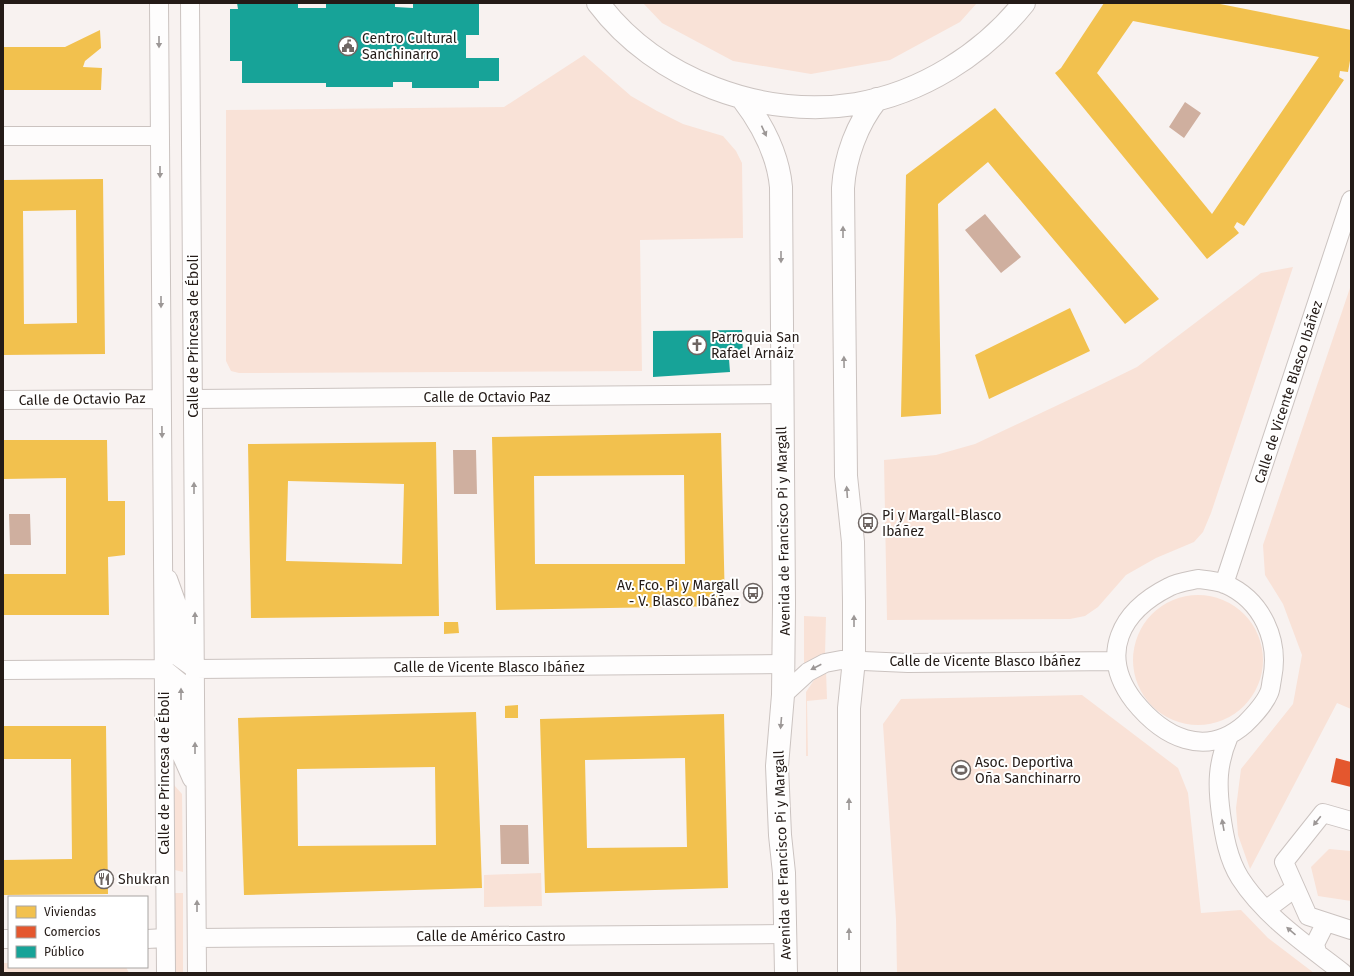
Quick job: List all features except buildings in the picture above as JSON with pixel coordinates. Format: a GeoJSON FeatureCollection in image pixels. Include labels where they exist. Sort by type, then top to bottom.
{"type":"FeatureCollection","features":[{"type":"Feature","properties":{"kind":"street","name":"Calle de Princesa de Éboli"},"geometry":{"type":"LineString","coordinates":[[159,3],[166,973]]}},
{"type":"Feature","properties":{"kind":"street","name":"Calle de Princesa de Éboli"},"geometry":{"type":"LineString","coordinates":[[190,3],[197,973]]}},
{"type":"Feature","properties":{"kind":"street"},"geometry":{"type":"LineString","coordinates":[[598,3],[606,14],[639,46],[676,71],[717,90],[742,98],[818,107],[856,104],[877,99],[936,76],[975,52],[1009,22],[1024,3]]}},
{"type":"Feature","properties":{"kind":"street","name":"Avenida de Francisco Pi y Margall"},"geometry":{"type":"LineString","coordinates":[[742,98],[763,129],[779,169],[781,187],[784,664],[777,766],[780,835],[784,873],[786,973]]}},
{"type":"Feature","properties":{"kind":"street"},"geometry":{"type":"LineString","coordinates":[[849,973],[849,708],[854,660],[853,542],[846,494],[845,457],[843,188],[844,173],[857,132],[866,112],[877,99]]}},
{"type":"Feature","properties":{"kind":"street"},"geometry":{"type":"LineString","coordinates":[[3,136],[160,136]]}},
{"type":"Feature","properties":{"kind":"street","name":"Calle de Vicente Blasco Ibáñez"},"geometry":{"type":"LineString","coordinates":[[1224,584],[1351,200]]}},
{"type":"Feature","properties":{"kind":"street","name":"Calle de Octavio Paz"},"geometry":{"type":"LineString","coordinates":[[193,399],[782,394]]}},
{"type":"Feature","properties":{"kind":"street","name":"Calle de Octavio Paz"},"geometry":{"type":"LineString","coordinates":[[3,400],[161,399]]}},
{"type":"Feature","properties":{"kind":"street","name":"Calle de Princesa de Éboli"},"geometry":{"type":"LineString","coordinates":[[163,564],[177,604],[178,656],[195,669]]}},
{"type":"Feature","properties":{"kind":"street"},"geometry":{"type":"LineString","coordinates":[[1198,579],[1224,584],[1248,598],[1264,618],[1273,644],[1274,667],[1269,694],[1253,717],[1229,736],[1208,742],[1185,741],[1164,730],[1146,716],[1128,694],[1115,661],[1118,639],[1129,616],[1149,598],[1170,586],[1198,579]]}},
{"type":"Feature","properties":{"kind":"street","name":"Calle de Vicente Blasco Ibáñez"},"geometry":{"type":"LineString","coordinates":[[783,695],[799,678],[816,667],[832,662],[854,660],[908,663],[1115,661]]}},
{"type":"Feature","properties":{"kind":"street","name":"Calle de Vicente Blasco Ibáñez"},"geometry":{"type":"LineString","coordinates":[[195,669],[784,664]]}},
{"type":"Feature","properties":{"kind":"street","name":"Calle de Princesa de Éboli"},"geometry":{"type":"LineString","coordinates":[[164,669],[181,683],[181,754],[196,786]]}},
{"type":"Feature","properties":{"kind":"street"},"geometry":{"type":"LineString","coordinates":[[3,670],[164,669]]}},
{"type":"Feature","properties":{"kind":"street"},"geometry":{"type":"LineString","coordinates":[[1229,736],[1222,752],[1218,787],[1223,825],[1230,855],[1240,878],[1266,908],[1343,973]]}},
{"type":"Feature","properties":{"kind":"street"},"geometry":{"type":"LineString","coordinates":[[1351,820],[1323,813],[1284,862],[1308,916],[1351,930]]}},
{"type":"Feature","properties":{"kind":"street"},"geometry":{"type":"LineString","coordinates":[[1266,908],[1295,888]]}},
{"type":"Feature","properties":{"kind":"street"},"geometry":{"type":"LineString","coordinates":[[1317,952],[1315,944],[1326,922]]}},
{"type":"Feature","properties":{"kind":"street","name":"Calle de Américo Castro"},"geometry":{"type":"LineString","coordinates":[[197,938],[785,934]]}},
{"type":"Feature","properties":{"kind":"street"},"geometry":{"type":"LineString","coordinates":[[148,938],[165,938]]}},
{"type":"Feature","properties":{"kind":"shaded area"},"geometry":{"type":"Polygon","coordinates":[[[643,3],[977,3],[960,22],[890,60],[811,74],[733,61],[662,23],[643,3]]]}},
{"type":"Feature","properties":{"kind":"shaded area"},"geometry":{"type":"Polygon","coordinates":[[[584,55],[631,96],[683,124],[723,136],[736,151],[742,163],[743,238],[640,240],[642,371],[239,373],[231,371],[226,361],[226,110],[504,107],[584,55]]]}},
{"type":"Feature","properties":{"kind":"shaded area"},"geometry":{"type":"Polygon","coordinates":[[[1185,102],[1201,113],[1184,138],[1169,127],[1185,102]]]}},
{"type":"Feature","properties":{"kind":"shaded area"},"geometry":{"type":"Polygon","coordinates":[[[985,214],[1021,257],[1001,273],[965,230],[985,214]]]}},
{"type":"Feature","properties":{"kind":"shaded area"},"geometry":{"type":"Polygon","coordinates":[[[1293,267],[1211,513],[1203,532],[1194,542],[1156,558],[1126,575],[1098,607],[1085,616],[1070,619],[887,620],[884,460],[936,455],[975,444],[1094,388],[1137,367],[1261,273],[1293,267]]]}},
{"type":"Feature","properties":{"kind":"shaded area"},"geometry":{"type":"Polygon","coordinates":[[[1351,285],[1351,709],[1337,703],[1250,869],[1238,835],[1236,808],[1241,769],[1293,704],[1302,655],[1283,604],[1265,575],[1263,545],[1351,285]]]}},
{"type":"Feature","properties":{"kind":"shaded area"},"geometry":{"type":"Polygon","coordinates":[[[453,450],[476,450],[477,494],[454,494],[453,450]]]}},
{"type":"Feature","properties":{"kind":"shaded area"},"geometry":{"type":"Polygon","coordinates":[[[9,514],[30,514],[31,545],[10,545],[9,514]]]}},
{"type":"Feature","properties":{"kind":"shaded area"},"geometry":{"type":"Polygon","coordinates":[[[1204,595],[1223,600],[1244,614],[1258,635],[1262,647],[1262,673],[1258,685],[1244,706],[1223,720],[1211,724],[1192,725],[1173,720],[1152,706],[1138,685],[1134,673],[1133,654],[1138,635],[1152,614],[1173,600],[1185,596],[1204,595]]]}},
{"type":"Feature","properties":{"kind":"shaded area"},"geometry":{"type":"Polygon","coordinates":[[[804,616],[826,617],[825,655],[804,666],[804,616]]]}},
{"type":"Feature","properties":{"kind":"shaded area"},"geometry":{"type":"Polygon","coordinates":[[[826,671],[827,699],[807,701],[808,756],[806,756],[806,692],[816,677],[826,671]]]}},
{"type":"Feature","properties":{"kind":"shaded area"},"geometry":{"type":"Polygon","coordinates":[[[1082,695],[1178,768],[1188,793],[1201,913],[1241,910],[1268,938],[1314,973],[897,973],[896,919],[883,724],[901,699],[1082,695]]]}},
{"type":"Feature","properties":{"kind":"shaded area"},"geometry":{"type":"Polygon","coordinates":[[[174,785],[182,794],[183,872],[175,870],[174,785]]]}},
{"type":"Feature","properties":{"kind":"shaded area"},"geometry":{"type":"Polygon","coordinates":[[[500,825],[528,825],[529,864],[501,864],[500,825]]]}},
{"type":"Feature","properties":{"kind":"shaded area"},"geometry":{"type":"Polygon","coordinates":[[[1329,849],[1351,851],[1351,901],[1318,896],[1311,867],[1329,849]]]}},
{"type":"Feature","properties":{"kind":"shaded area"},"geometry":{"type":"Polygon","coordinates":[[[541,873],[542,906],[484,907],[484,875],[541,873]]]}},
{"type":"Feature","properties":{"kind":"shaded area"},"geometry":{"type":"Polygon","coordinates":[[[173,893],[183,893],[183,973],[174,973],[173,893]]]}},
{"type":"Feature","properties":{"kind":"shaded area"},"geometry":{"type":"Polygon","coordinates":[[[3,963],[8,963],[8,968],[126,968],[129,973],[3,973],[3,963]]]}},
{"type":"Feature","properties":{"kind":"place","name":"Centro Cultural Sanchinarro"},"geometry":{"type":"Point","coordinates":[348,46]}},
{"type":"Feature","properties":{"kind":"place","name":"Parroquia San Rafael Arnáiz"},"geometry":{"type":"Point","coordinates":[697,345]}},
{"type":"Feature","properties":{"kind":"place","name":"Pi y Margall-Blasco Ibáñez"},"geometry":{"type":"Point","coordinates":[868,523]}},
{"type":"Feature","properties":{"kind":"place","name":"Av. Fco. Pi y Margall - V. Blasco Ibáñez"},"geometry":{"type":"Point","coordinates":[753,593]}},
{"type":"Feature","properties":{"kind":"place","name":"Asoc. Deportiva Oña Sanchinarro"},"geometry":{"type":"Point","coordinates":[961,770]}},
{"type":"Feature","properties":{"kind":"place","name":"Shukran"},"geometry":{"type":"Point","coordinates":[104,879]}}]}
